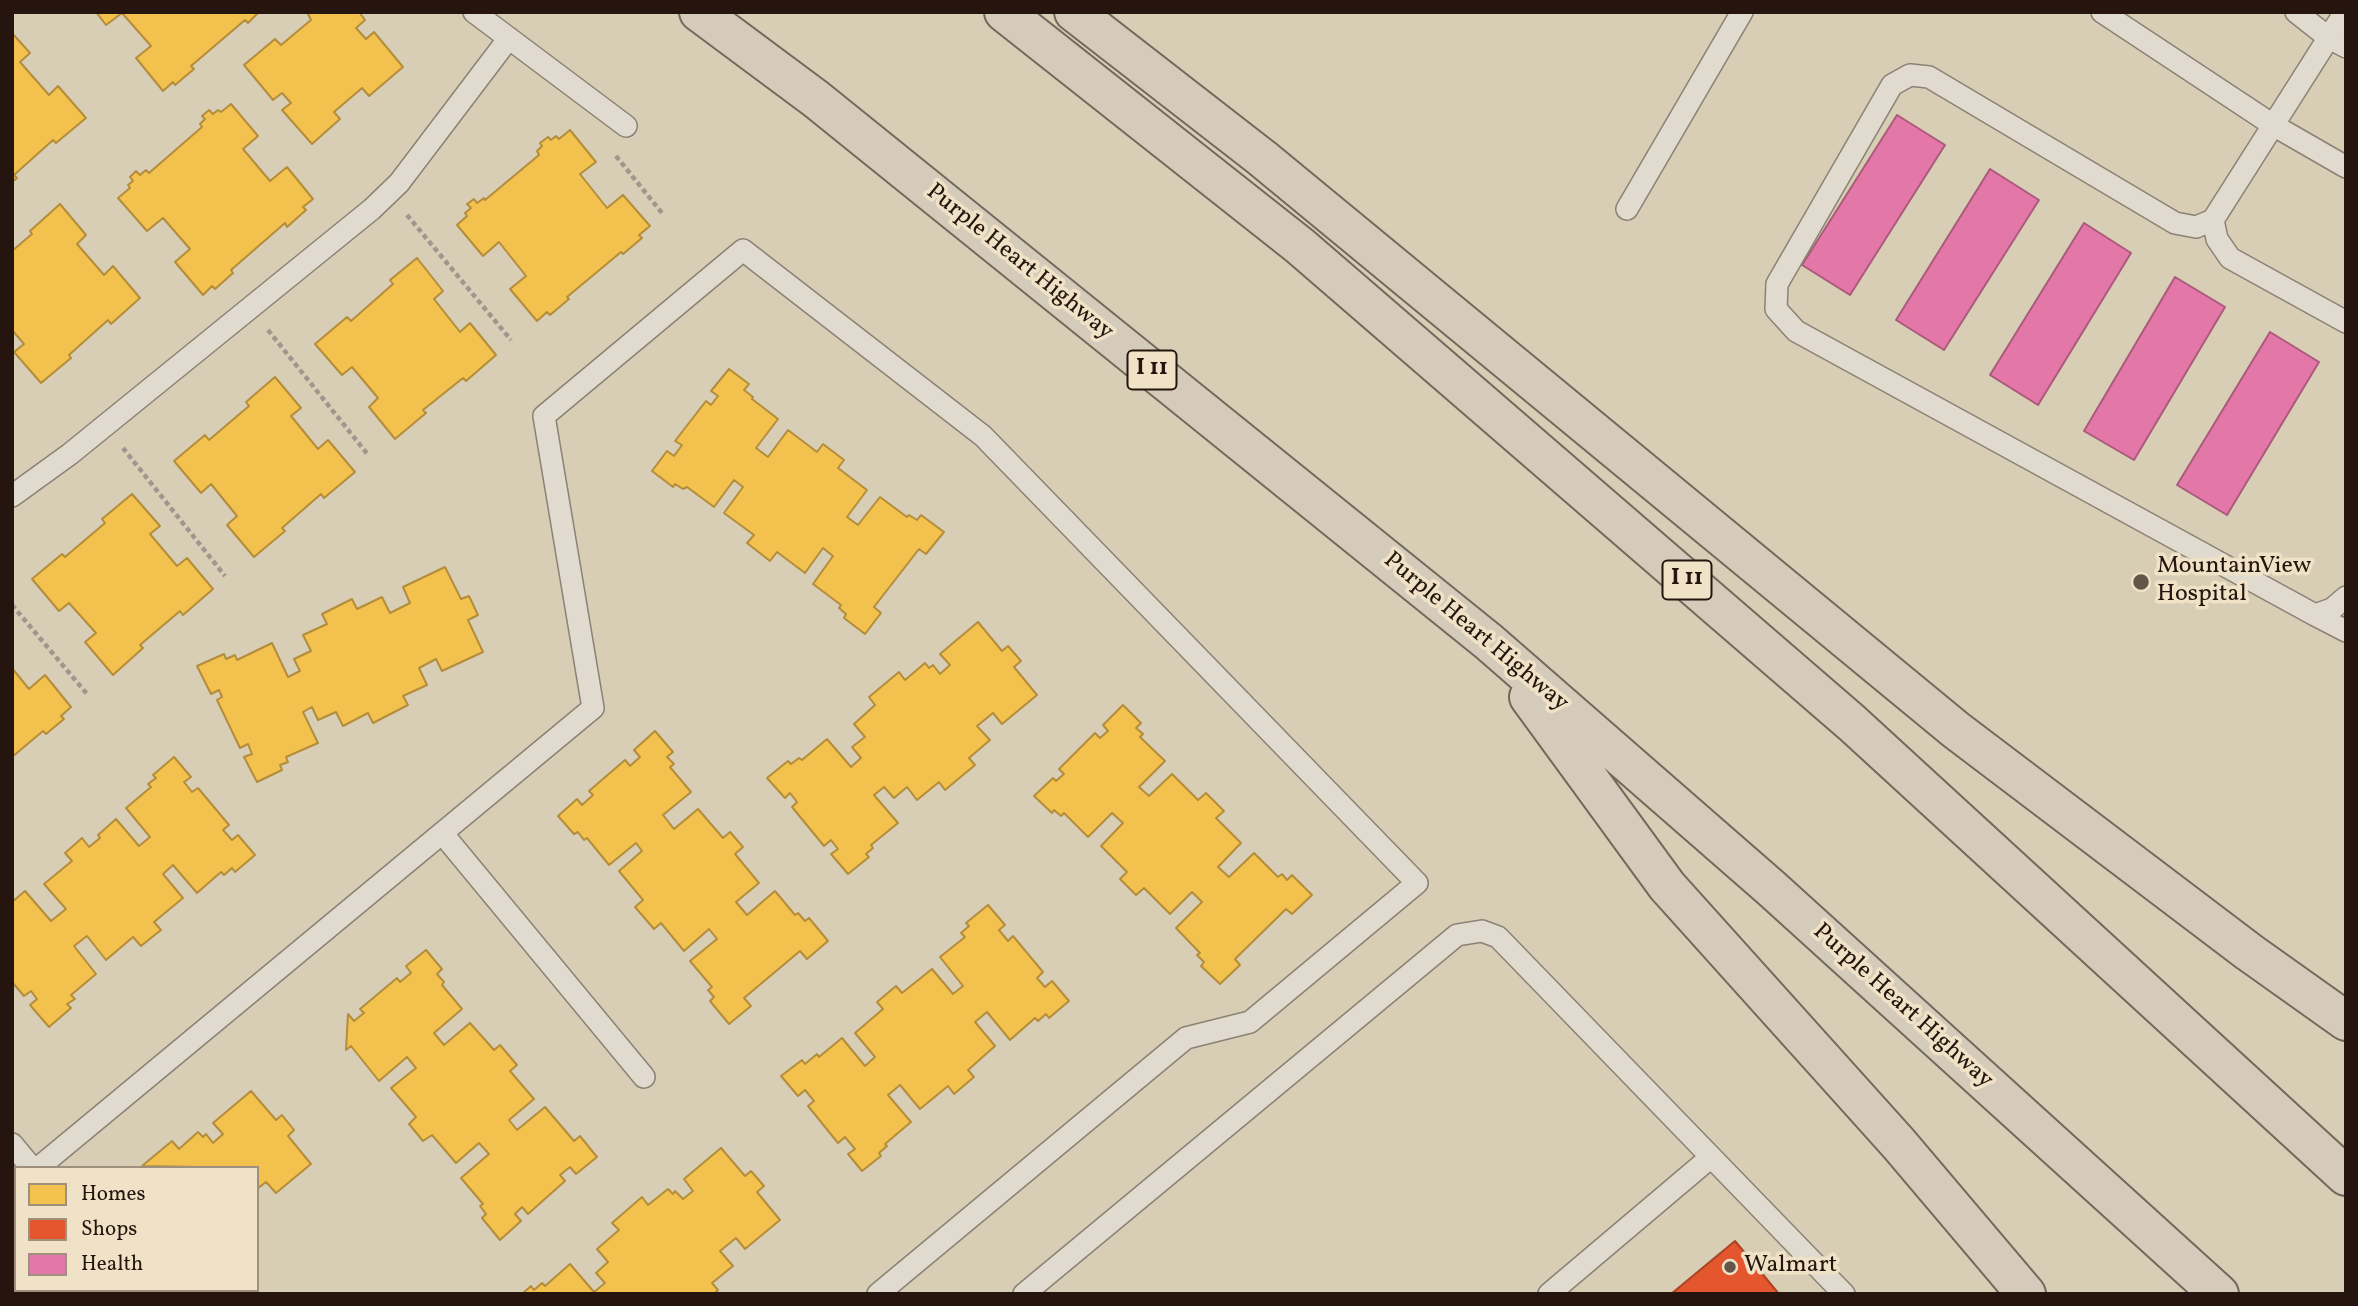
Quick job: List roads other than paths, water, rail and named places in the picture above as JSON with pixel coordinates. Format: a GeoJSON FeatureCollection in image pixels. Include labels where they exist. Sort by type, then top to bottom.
{"type":"FeatureCollection","features":[{"type":"Feature","properties":{"kind":"highway","name":"Purple Heart Highway"},"geometry":{"type":"LineString","coordinates":[[699,12],[816,99],[1489,642],[1771,888],[2219,1294]]}},
{"type":"Feature","properties":{"kind":"highway","name":"I 11"},"geometry":{"type":"LineString","coordinates":[[1004,12],[1300,246],[1852,723],[2346,1176]]}},
{"type":"Feature","properties":{"kind":"highway"},"geometry":{"type":"LineString","coordinates":[[1074,12],[1262,158],[1956,730],[2249,952],[2346,1021]]}},
{"type":"Feature","properties":{"kind":"highway"},"geometry":{"type":"LineString","coordinates":[[1489,642],[1667,886],[1899,1144],[2026,1294]]}},
{"type":"Feature","properties":{"kind":"lane"},"geometry":{"type":"LineString","coordinates":[[474,12],[626,126]]}},
{"type":"Feature","properties":{"kind":"lane"},"geometry":{"type":"LineString","coordinates":[[1627,209],[1742,12]]}},
{"type":"Feature","properties":{"kind":"lane"},"geometry":{"type":"LineString","coordinates":[[2102,12],[2273,125],[2346,167]]}},
{"type":"Feature","properties":{"kind":"lane"},"geometry":{"type":"LineString","coordinates":[[2296,12],[2337,43]]}},
{"type":"Feature","properties":{"kind":"lane"},"geometry":{"type":"LineString","coordinates":[[2345,12],[2337,43],[2273,125],[2213,220],[2196,228],[2175,223],[1929,77],[1910,75],[1892,85],[1777,284],[1776,309],[1796,331],[2346,631]]}},
{"type":"Feature","properties":{"kind":"lane"},"geometry":{"type":"LineString","coordinates":[[12,496],[105,425],[389,193],[509,38]]}},
{"type":"Feature","properties":{"kind":"lane"},"geometry":{"type":"LineString","coordinates":[[2213,220],[2217,239],[2230,258],[2346,322]]}},
{"type":"Feature","properties":{"kind":"lane"},"geometry":{"type":"LineString","coordinates":[[40,1166],[593,708],[544,416],[744,250],[983,436],[1418,883],[1250,1022],[1186,1038],[878,1294]]}},
{"type":"Feature","properties":{"kind":"lane"},"geometry":{"type":"LineString","coordinates":[[2315,615],[2332,609],[2346,597]]}},
{"type":"Feature","properties":{"kind":"lane"},"geometry":{"type":"LineString","coordinates":[[442,833],[644,1077]]}},
{"type":"Feature","properties":{"kind":"lane"},"geometry":{"type":"LineString","coordinates":[[1024,1294],[1457,935],[1482,931],[1498,937],[1843,1294]]}},
{"type":"Feature","properties":{"kind":"lane"},"geometry":{"type":"LineString","coordinates":[[12,1144],[30,1166]]}},
{"type":"Feature","properties":{"kind":"lane"},"geometry":{"type":"LineString","coordinates":[[1549,1294],[1711,1157]]}},
{"type":"Feature","properties":{"kind":"place","name":"MountainView Hospital"},"geometry":{"type":"Point","coordinates":[2141,582]}},
{"type":"Feature","properties":{"kind":"place","name":"Walmart"},"geometry":{"type":"Point","coordinates":[1730,1267]}}]}
